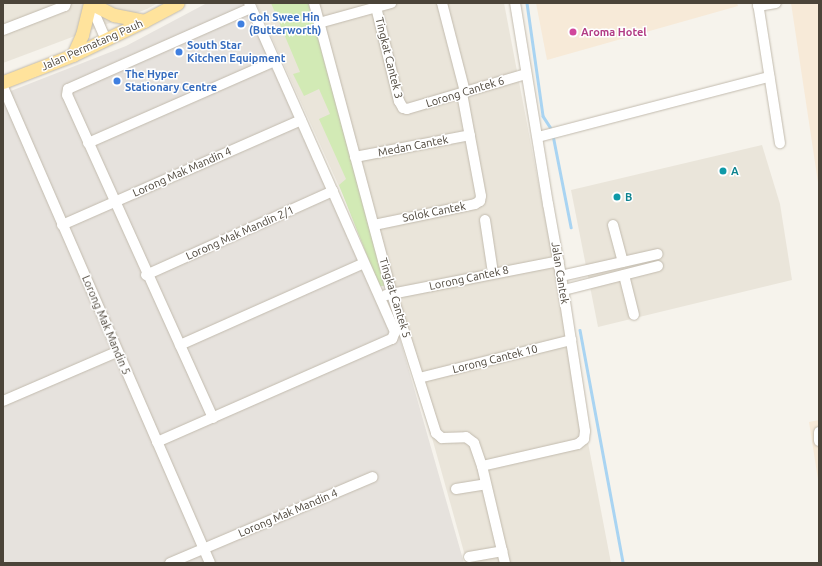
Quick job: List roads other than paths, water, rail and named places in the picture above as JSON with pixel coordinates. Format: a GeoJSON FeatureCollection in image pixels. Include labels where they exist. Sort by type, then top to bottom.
{"type":"FeatureCollection","features":[{"type":"Feature","properties":{"kind":"main road"},"geometry":{"type":"LineString","coordinates":[[73,55],[82,35],[90,3],[114,15],[144,21]]}},
{"type":"Feature","properties":{"kind":"main road","name":"Jalan Permatang Pauh"},"geometry":{"type":"LineString","coordinates":[[3,82],[73,55],[106,40],[178,3]]}},
{"type":"Feature","properties":{"kind":"street"},"geometry":{"type":"LineString","coordinates":[[3,30],[65,6],[66,3]]}},
{"type":"Feature","properties":{"kind":"street"},"geometry":{"type":"LineString","coordinates":[[90,3],[106,40]]}},
{"type":"Feature","properties":{"kind":"street","name":"Tingkat Cantek 5"},"geometry":{"type":"LineString","coordinates":[[314,3],[392,294],[436,433],[442,438],[466,437],[474,443],[482,466],[505,563]]}},
{"type":"Feature","properties":{"kind":"street"},"geometry":{"type":"LineString","coordinates":[[319,23],[391,3]]}},
{"type":"Feature","properties":{"kind":"street","name":"Solok Cantek"},"geometry":{"type":"LineString","coordinates":[[374,225],[475,204],[480,201],[481,196],[464,92],[442,3]]}},
{"type":"Feature","properties":{"kind":"street","name":"Jalan Cantek"},"geometry":{"type":"LineString","coordinates":[[482,466],[578,444],[584,439],[585,431],[541,136],[526,74],[515,3]]}},
{"type":"Feature","properties":{"kind":"street"},"geometry":{"type":"LineString","coordinates":[[776,3],[758,4],[780,143]]}},
{"type":"Feature","properties":{"kind":"street"},"geometry":{"type":"LineString","coordinates":[[157,442],[213,418],[392,339],[395,332],[250,6],[68,89],[67,95],[146,275],[213,418]]}},
{"type":"Feature","properties":{"kind":"street","name":"Tingkat Cantek 3"},"geometry":{"type":"LineString","coordinates":[[376,7],[399,101],[403,108]]}},
{"type":"Feature","properties":{"kind":"street"},"geometry":{"type":"LineString","coordinates":[[88,143],[275,61]]}},
{"type":"Feature","properties":{"kind":"street","name":"Lorong Cantek 6"},"geometry":{"type":"LineString","coordinates":[[403,108],[407,109],[526,74]]}},
{"type":"Feature","properties":{"kind":"street"},"geometry":{"type":"LineString","coordinates":[[541,136],[769,77]]}},
{"type":"Feature","properties":{"kind":"street","name":"Lorong Mak Mandin 5"},"geometry":{"type":"LineString","coordinates":[[3,87],[210,563]]}},
{"type":"Feature","properties":{"kind":"street","name":"Lorong Mak Mandin 4"},"geometry":{"type":"LineString","coordinates":[[62,225],[301,120]]}},
{"type":"Feature","properties":{"kind":"street","name":"Medan Cantek"},"geometry":{"type":"LineString","coordinates":[[355,157],[470,135]]}},
{"type":"Feature","properties":{"kind":"street","name":"Lorong Mak Mandin 2/1"},"geometry":{"type":"LineString","coordinates":[[146,275],[333,191]]}},
{"type":"Feature","properties":{"kind":"street"},"geometry":{"type":"LineString","coordinates":[[485,220],[493,273]]}},
{"type":"Feature","properties":{"kind":"street"},"geometry":{"type":"LineString","coordinates":[[613,225],[623,262]]}},
{"type":"Feature","properties":{"kind":"street"},"geometry":{"type":"LineString","coordinates":[[561,276],[658,254]]}},
{"type":"Feature","properties":{"kind":"street","name":"Lorong Cantek 8"},"geometry":{"type":"LineString","coordinates":[[378,295],[392,294],[559,261]]}},
{"type":"Feature","properties":{"kind":"street"},"geometry":{"type":"LineString","coordinates":[[180,345],[364,263]]}},
{"type":"Feature","properties":{"kind":"street"},"geometry":{"type":"LineString","coordinates":[[564,290],[658,266]]}},
{"type":"Feature","properties":{"kind":"street"},"geometry":{"type":"LineString","coordinates":[[624,275],[634,314]]}},
{"type":"Feature","properties":{"kind":"street","name":"Lorong Cantek 10"},"geometry":{"type":"LineString","coordinates":[[419,378],[571,340]]}},
{"type":"Feature","properties":{"kind":"street"},"geometry":{"type":"LineString","coordinates":[[3,401],[117,352]]}},
{"type":"Feature","properties":{"kind":"street","name":"Lorong Mak Mandin 4"},"geometry":{"type":"LineString","coordinates":[[174,562],[203,548],[373,477]]}},
{"type":"Feature","properties":{"kind":"street"},"geometry":{"type":"LineString","coordinates":[[456,489],[486,484]]}},
{"type":"Feature","properties":{"kind":"street"},"geometry":{"type":"LineString","coordinates":[[469,556],[502,551]]}},
{"type":"Feature","properties":{"kind":"waterway"},"geometry":{"type":"LineString","coordinates":[[527,3],[543,116],[552,130]]}},
{"type":"Feature","properties":{"kind":"waterway"},"geometry":{"type":"LineString","coordinates":[[553,135],[571,227]]}},
{"type":"Feature","properties":{"kind":"waterway"},"geometry":{"type":"LineString","coordinates":[[580,330],[623,563]]}},
{"type":"Feature","properties":{"kind":"place","name":"Goh Swee Hin (Butterworth)"},"geometry":{"type":"Point","coordinates":[241,24]}},
{"type":"Feature","properties":{"kind":"place","name":"Aroma Hotel"},"geometry":{"type":"Point","coordinates":[573,32]}},
{"type":"Feature","properties":{"kind":"place","name":"South Star Kitchen Equipment"},"geometry":{"type":"Point","coordinates":[179,52]}},
{"type":"Feature","properties":{"kind":"place","name":"The Hyper Stationary Centre"},"geometry":{"type":"Point","coordinates":[117,81]}},
{"type":"Feature","properties":{"kind":"place","name":"A"},"geometry":{"type":"Point","coordinates":[723,171]}},
{"type":"Feature","properties":{"kind":"place","name":"B"},"geometry":{"type":"Point","coordinates":[617,197]}}]}
